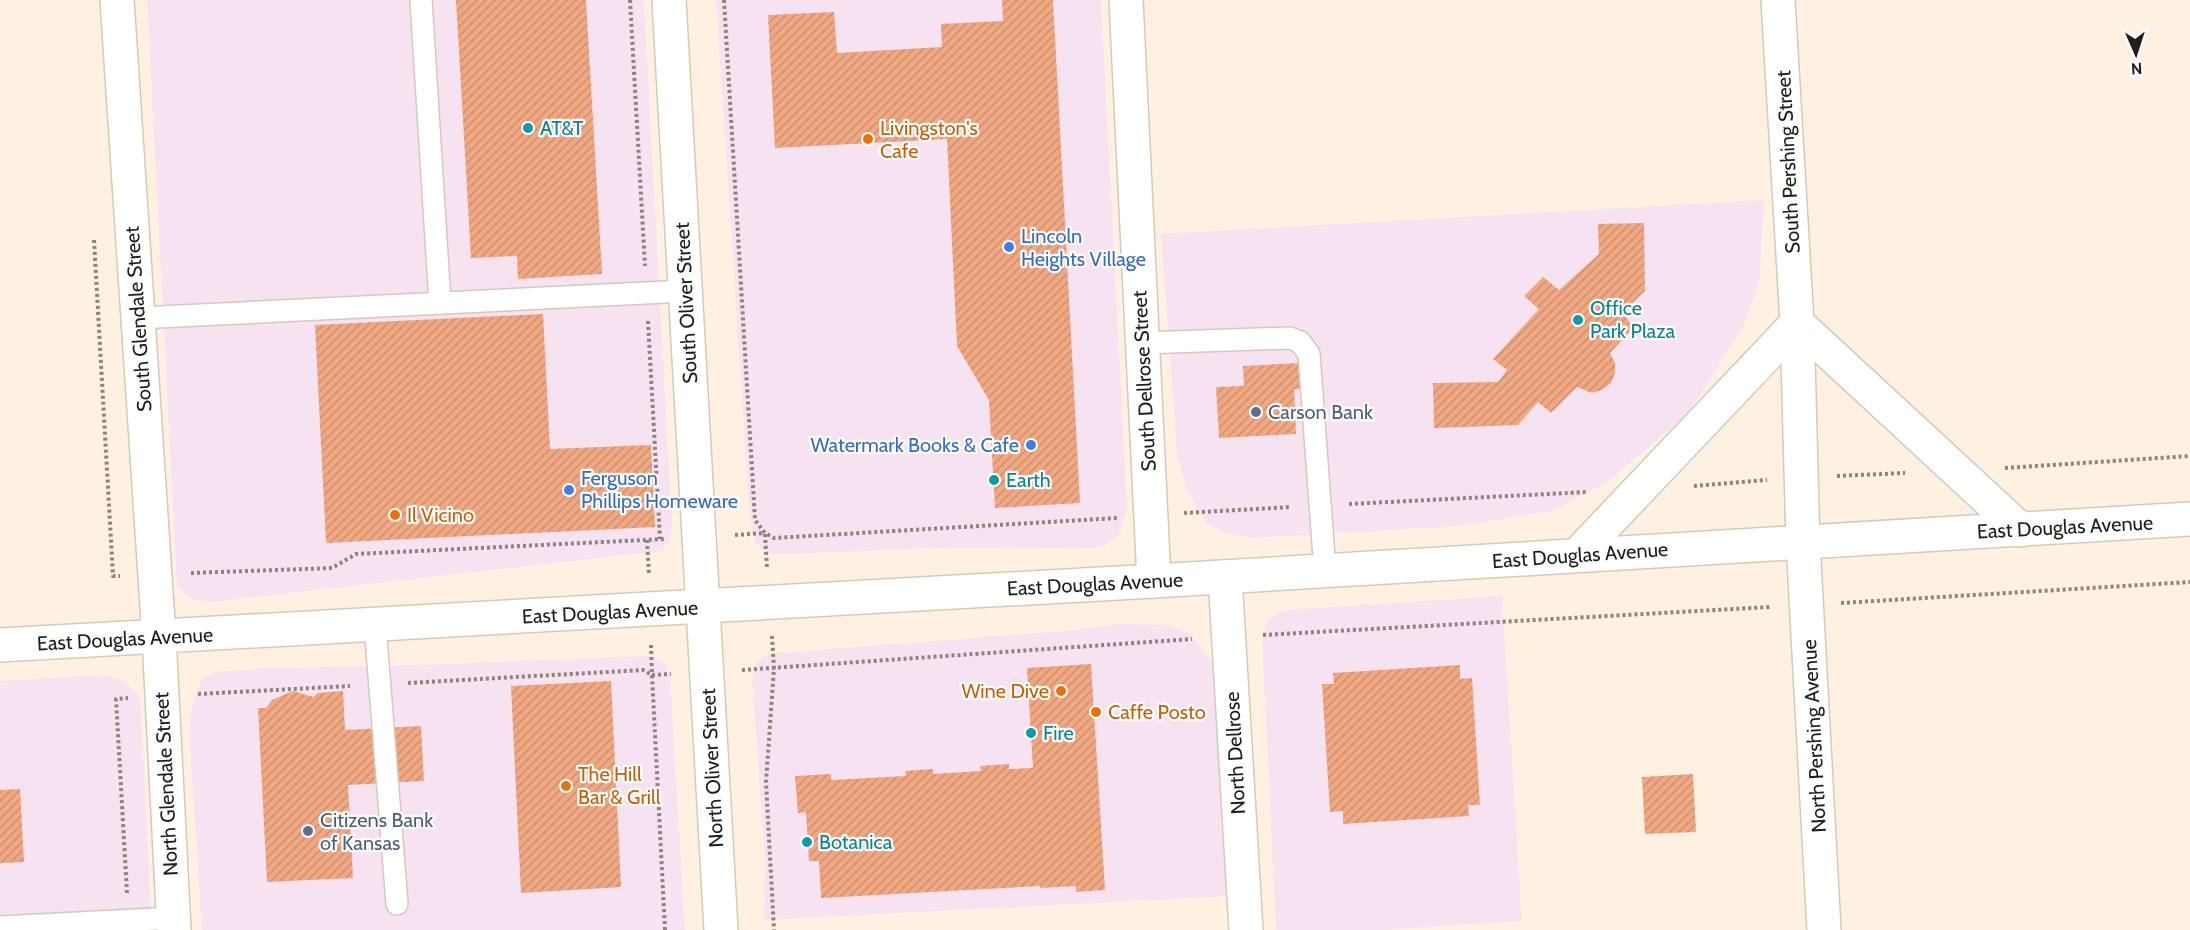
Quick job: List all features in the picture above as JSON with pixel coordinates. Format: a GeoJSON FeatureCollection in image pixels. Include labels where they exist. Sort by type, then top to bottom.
{"type":"FeatureCollection","features":[{"type":"Feature","properties":{"kind":"street","name":"South Glendale Street"},"geometry":{"type":"LineString","coordinates":[[117,0],[159,637]]}},
{"type":"Feature","properties":{"kind":"street","name":"South Oliver Street"},"geometry":{"type":"LineString","coordinates":[[669,0],[704,607]]}},
{"type":"Feature","properties":{"kind":"street","name":"South Dellrose Street"},"geometry":{"type":"LineString","coordinates":[[1126,0],[1154,581]]}},
{"type":"Feature","properties":{"kind":"street","name":"South Pershing Street"},"geometry":{"type":"LineString","coordinates":[[1778,0],[1797,323],[1803,542]]}},
{"type":"Feature","properties":{"kind":"street"},"geometry":{"type":"LineString","coordinates":[[1578,555],[1797,323],[2021,530]]}},
{"type":"Feature","properties":{"kind":"street","name":"East Douglas Avenue"},"geometry":{"type":"LineString","coordinates":[[0,645],[704,607],[2190,519]]}},
{"type":"Feature","properties":{"kind":"street","name":"North Pershing Avenue"},"geometry":{"type":"LineString","coordinates":[[1803,542],[1824,930]]}},
{"type":"Feature","properties":{"kind":"street","name":"North Dellrose"},"geometry":{"type":"LineString","coordinates":[[1225,577],[1246,930]]}},
{"type":"Feature","properties":{"kind":"street","name":"North Oliver Street"},"geometry":{"type":"LineString","coordinates":[[704,607],[721,930]]}},
{"type":"Feature","properties":{"kind":"street","name":"North Glendale Street"},"geometry":{"type":"LineString","coordinates":[[159,637],[174,924]]}},
{"type":"Feature","properties":{"kind":"lane"},"geometry":{"type":"LineString","coordinates":[[421,0],[440,303]]}},
{"type":"Feature","properties":{"kind":"lane"},"geometry":{"type":"LineString","coordinates":[[138,318],[686,291]]}},
{"type":"Feature","properties":{"kind":"lane"},"geometry":{"type":"LineString","coordinates":[[1143,343],[1290,338],[1300,342],[1309,354],[1325,571]]}},
{"type":"Feature","properties":{"kind":"lane"},"geometry":{"type":"LineString","coordinates":[[375,625],[397,904]]}},
{"type":"Feature","properties":{"kind":"lane"},"geometry":{"type":"LineString","coordinates":[[0,927],[174,924]]}},
{"type":"Feature","properties":{"kind":"path"},"geometry":{"type":"LineString","coordinates":[[724,0],[755,520],[765,533],[774,538],[1639,490],[1801,477],[1956,471],[2190,456]]}},
{"type":"Feature","properties":{"kind":"path"},"geometry":{"type":"LineString","coordinates":[[94,235],[113,576],[332,568],[356,554],[765,533]]}},
{"type":"Feature","properties":{"kind":"path"},"geometry":{"type":"LineString","coordinates":[[652,675],[1229,637],[2190,582]]}},
{"type":"Feature","properties":{"kind":"path"},"geometry":{"type":"LineString","coordinates":[[774,668],[766,782],[774,930]]}},
{"type":"Feature","properties":{"kind":"shaded area"},"geometry":{"type":"Polygon","coordinates":[[[147,0],[644,0],[672,525],[670,540],[661,551],[210,602],[189,598],[177,585],[147,0]]]}},
{"type":"Feature","properties":{"kind":"shaded area"},"geometry":{"type":"Polygon","coordinates":[[[716,0],[1101,0],[1127,508],[1120,533],[1105,546],[1080,548],[963,547],[787,554],[766,553],[755,542],[750,521],[716,0]]]}},
{"type":"Feature","properties":{"kind":"shaded area"},"geometry":{"type":"Polygon","coordinates":[[[1764,200],[1759,283],[1744,325],[1690,411],[1607,482],[1552,511],[1460,526],[1251,538],[1225,533],[1206,523],[1186,488],[1177,453],[1161,234],[1764,200]]]}},
{"type":"Feature","properties":{"kind":"shaded area"},"geometry":{"type":"Polygon","coordinates":[[[1502,596],[1522,921],[1382,930],[1276,930],[1262,637],[1268,620],[1285,610],[1502,596]]]}},
{"type":"Feature","properties":{"kind":"shaded area"},"geometry":{"type":"Polygon","coordinates":[[[1116,624],[1169,625],[1190,634],[1209,657],[1216,676],[1228,896],[764,920],[765,862],[752,680],[756,663],[767,654],[1077,630],[1116,624]]]}},
{"type":"Feature","properties":{"kind":"shaded area"},"geometry":{"type":"Polygon","coordinates":[[[647,656],[666,664],[670,677],[685,930],[202,930],[189,730],[193,702],[201,680],[215,672],[270,668],[421,665],[647,656]]]}},
{"type":"Feature","properties":{"kind":"shaded area"},"geometry":{"type":"Polygon","coordinates":[[[106,675],[126,682],[140,697],[152,930],[0,930],[0,681],[106,675]]]}},
{"type":"Feature","properties":{"kind":"building","name":"AT&T"},"geometry":{"type":"Polygon","coordinates":[[[456,0],[586,0],[602,274],[518,279],[517,256],[471,258],[456,0]]]}},
{"type":"Feature","properties":{"kind":"building","name":"Lincoln Heights Village"},"geometry":{"type":"Polygon","coordinates":[[[1002,0],[1053,0],[1080,503],[995,508],[989,400],[957,346],[947,139],[775,148],[768,15],[834,12],[837,53],[942,47],[941,24],[1003,21],[1002,0]]]}},
{"type":"Feature","properties":{"kind":"building","name":"Office Park Plaza"},"geometry":{"type":"Polygon","coordinates":[[[1644,223],[1645,291],[1622,313],[1634,327],[1610,353],[1615,363],[1615,373],[1611,383],[1602,390],[1592,393],[1577,387],[1551,413],[1538,402],[1518,425],[1434,428],[1433,383],[1498,382],[1507,370],[1493,359],[1539,309],[1524,296],[1543,277],[1559,290],[1599,254],[1598,224],[1644,223]]]}},
{"type":"Feature","properties":{"kind":"building"},"geometry":{"type":"Polygon","coordinates":[[[543,314],[550,449],[651,445],[655,527],[326,543],[315,325],[543,314]]]}},
{"type":"Feature","properties":{"kind":"building","name":"Carson Bank"},"geometry":{"type":"Polygon","coordinates":[[[1320,362],[1321,388],[1294,389],[1296,434],[1219,438],[1216,387],[1244,386],[1243,366],[1320,362]]]}},
{"type":"Feature","properties":{"kind":"building"},"geometry":{"type":"Polygon","coordinates":[[[1091,664],[1105,890],[1076,892],[1076,886],[1040,888],[1040,886],[821,898],[819,861],[809,861],[806,812],[798,813],[795,776],[831,774],[831,780],[906,776],[905,771],[933,769],[933,774],[981,771],[980,766],[1009,764],[1009,769],[1033,768],[1027,668],[1091,664]]]}},
{"type":"Feature","properties":{"kind":"building"},"geometry":{"type":"Polygon","coordinates":[[[1460,665],[1460,679],[1472,678],[1480,805],[1468,805],[1469,816],[1343,824],[1343,811],[1330,812],[1322,684],[1334,684],[1333,673],[1460,665]]]}},
{"type":"Feature","properties":{"kind":"building","name":"The Hill Bar & Grill"},"geometry":{"type":"Polygon","coordinates":[[[611,681],[621,887],[521,893],[511,686],[611,681]]]}},
{"type":"Feature","properties":{"kind":"building","name":"Citizens Bank of Kansas"},"geometry":{"type":"Polygon","coordinates":[[[293,691],[313,697],[318,693],[343,691],[345,730],[421,726],[424,781],[348,785],[353,878],[267,882],[258,708],[266,708],[272,700],[293,691]]]}},
{"type":"Feature","properties":{"kind":"building"},"geometry":{"type":"Polygon","coordinates":[[[1693,774],[1696,832],[1645,834],[1642,777],[1693,774]]]}},
{"type":"Feature","properties":{"kind":"building"},"geometry":{"type":"Polygon","coordinates":[[[20,789],[24,862],[0,863],[0,790],[20,789]]]}},
{"type":"Feature","properties":{"kind":"place","name":"AT&T"},"geometry":{"type":"Point","coordinates":[528,128]}},
{"type":"Feature","properties":{"kind":"place","name":"Livingston's Cafe"},"geometry":{"type":"Point","coordinates":[868,139]}},
{"type":"Feature","properties":{"kind":"place","name":"Lincoln Heights Village"},"geometry":{"type":"Point","coordinates":[1009,247]}},
{"type":"Feature","properties":{"kind":"place","name":"Office Park Plaza"},"geometry":{"type":"Point","coordinates":[1578,320]}},
{"type":"Feature","properties":{"kind":"place","name":"Carson Bank"},"geometry":{"type":"Point","coordinates":[1256,412]}},
{"type":"Feature","properties":{"kind":"place","name":"Watermark Books & Cafe"},"geometry":{"type":"Point","coordinates":[1031,445]}},
{"type":"Feature","properties":{"kind":"place","name":"Earth"},"geometry":{"type":"Point","coordinates":[994,480]}},
{"type":"Feature","properties":{"kind":"place","name":"Ferguson Phillips Homeware"},"geometry":{"type":"Point","coordinates":[569,490]}},
{"type":"Feature","properties":{"kind":"place","name":"Il Vicino"},"geometry":{"type":"Point","coordinates":[395,515]}},
{"type":"Feature","properties":{"kind":"place","name":"Wine Dive"},"geometry":{"type":"Point","coordinates":[1061,691]}},
{"type":"Feature","properties":{"kind":"place","name":"Caffe Posto"},"geometry":{"type":"Point","coordinates":[1096,712]}},
{"type":"Feature","properties":{"kind":"place","name":"Fire"},"geometry":{"type":"Point","coordinates":[1031,733]}},
{"type":"Feature","properties":{"kind":"place","name":"The Hill Bar & Grill"},"geometry":{"type":"Point","coordinates":[566,786]}},
{"type":"Feature","properties":{"kind":"place","name":"Citizens Bank of Kansas"},"geometry":{"type":"Point","coordinates":[308,831]}},
{"type":"Feature","properties":{"kind":"place","name":"Botanica"},"geometry":{"type":"Point","coordinates":[807,842]}}]}
